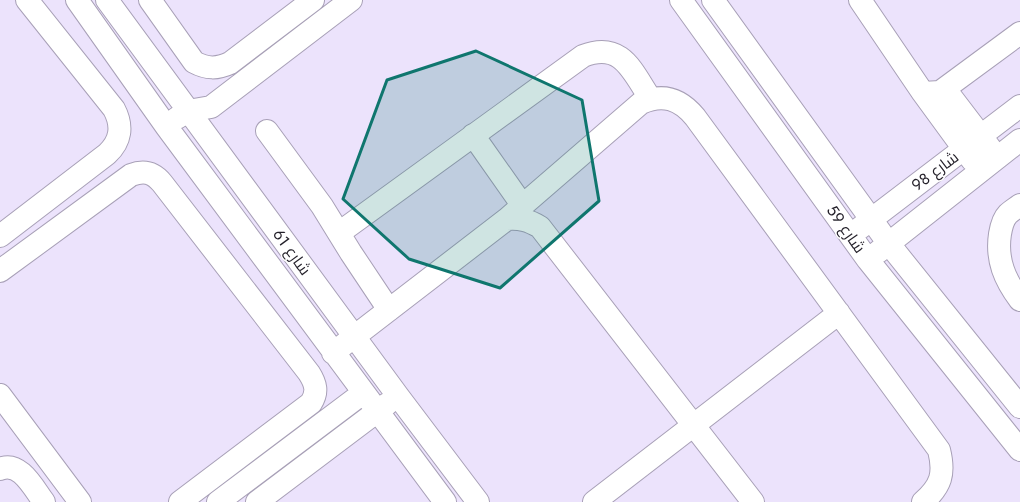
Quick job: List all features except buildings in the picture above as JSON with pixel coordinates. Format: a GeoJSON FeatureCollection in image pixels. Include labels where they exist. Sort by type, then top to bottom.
{"type":"FeatureCollection","features":[{"type":"Feature","properties":{"kind":"lane"},"geometry":{"type":"LineString","coordinates":[[0,236],[107,154],[115,146],[120,132],[118,117],[114,109],[27,0]]}},
{"type":"Feature","properties":{"kind":"lane","name":"شارع 61"},"geometry":{"type":"LineString","coordinates":[[77,0],[166,126],[376,412],[445,502]]}},
{"type":"Feature","properties":{"kind":"lane","name":"شارع 61"},"geometry":{"type":"LineString","coordinates":[[108,0],[398,396],[478,502]]}},
{"type":"Feature","properties":{"kind":"lane"},"geometry":{"type":"LineString","coordinates":[[150,0],[194,62],[203,67],[212,69],[222,67],[230,63],[313,0]]}},
{"type":"Feature","properties":{"kind":"lane"},"geometry":{"type":"LineString","coordinates":[[166,126],[188,111],[211,107],[351,0]]}},
{"type":"Feature","properties":{"kind":"lane","name":"شارع 59"},"geometry":{"type":"LineString","coordinates":[[681,0],[868,260],[1020,450]]}},
{"type":"Feature","properties":{"kind":"lane","name":"شارع 59"},"geometry":{"type":"LineString","coordinates":[[713,0],[889,244],[1020,408]]}},
{"type":"Feature","properties":{"kind":"lane"},"geometry":{"type":"LineString","coordinates":[[860,0],[923,93],[972,142],[996,157]]}},
{"type":"Feature","properties":{"kind":"lane"},"geometry":{"type":"LineString","coordinates":[[923,93],[935,94],[944,89],[1020,33]]}},
{"type":"Feature","properties":{"kind":"lane"},"geometry":{"type":"LineString","coordinates":[[339,233],[574,61],[593,52],[614,53],[623,58],[650,98]]}},
{"type":"Feature","properties":{"kind":"lane"},"geometry":{"type":"LineString","coordinates":[[944,89],[972,142],[980,171]]}},
{"type":"Feature","properties":{"kind":"lane"},"geometry":{"type":"LineString","coordinates":[[333,352],[515,212],[633,109],[650,98],[663,97],[676,100],[687,107],[939,450],[942,465],[941,479],[934,492],[923,502]]}},
{"type":"Feature","properties":{"kind":"lane","name":"شارع 98"},"geometry":{"type":"LineString","coordinates":[[851,236],[1020,106]]}},
{"type":"Feature","properties":{"kind":"lane"},"geometry":{"type":"LineString","coordinates":[[267,131],[322,206],[389,310]]}},
{"type":"Feature","properties":{"kind":"lane"},"geometry":{"type":"LineString","coordinates":[[473,135],[518,218],[530,221],[540,227],[753,502]]}},
{"type":"Feature","properties":{"kind":"lane","name":"شارع 98"},"geometry":{"type":"LineString","coordinates":[[868,260],[996,157],[1020,140]]}},
{"type":"Feature","properties":{"kind":"lane"},"geometry":{"type":"LineString","coordinates":[[0,271],[131,175],[140,172],[148,172],[156,176],[162,182],[309,373],[315,385],[316,391],[311,403],[180,502]]}},
{"type":"Feature","properties":{"kind":"lane"},"geometry":{"type":"LineString","coordinates":[[1020,205],[1007,215],[1001,228],[998,244],[1004,275],[1020,300]]}},
{"type":"Feature","properties":{"kind":"lane"},"geometry":{"type":"LineString","coordinates":[[594,502],[839,313]]}},
{"type":"Feature","properties":{"kind":"lane"},"geometry":{"type":"LineString","coordinates":[[218,502],[363,393]]}},
{"type":"Feature","properties":{"kind":"lane"},"geometry":{"type":"LineString","coordinates":[[0,395],[80,502]]}},
{"type":"Feature","properties":{"kind":"lane"},"geometry":{"type":"LineString","coordinates":[[257,502],[398,396]]}},
{"type":"Feature","properties":{"kind":"lane"},"geometry":{"type":"LineString","coordinates":[[0,469],[7,467],[18,470],[44,502]]}},
{"type":"Feature","properties":{"kind":"highlighted area"},"geometry":{"type":"Polygon","coordinates":[[[476,51],[582,100],[599,201],[500,288],[409,259],[343,199],[387,80],[476,51]]]}},
{"type":"Feature","properties":{"kind":"shaded area"},"geometry":{"type":"Polygon","coordinates":[[[0,0],[1020,0],[1020,502],[0,502],[0,0]]]}}]}
